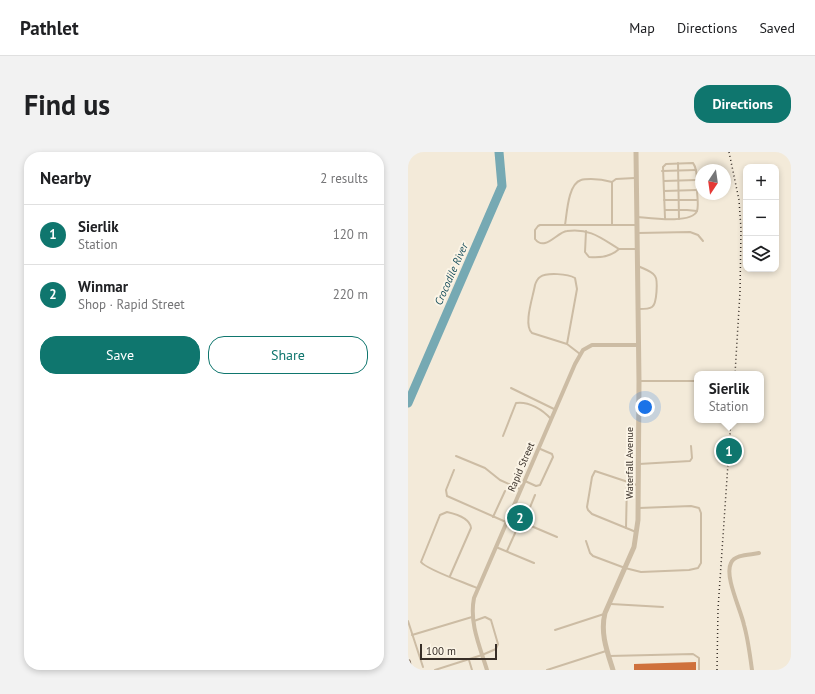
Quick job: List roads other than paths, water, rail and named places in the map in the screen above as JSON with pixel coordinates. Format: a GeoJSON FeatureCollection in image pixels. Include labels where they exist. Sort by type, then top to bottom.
{"type":"FeatureCollection","features":[{"type":"Feature","properties":{"kind":"main road"},"geometry":{"type":"LineString","coordinates":[[408,662],[409,670]]}},
{"type":"Feature","properties":{"kind":"street","name":"Waterfall Avenue"},"geometry":{"type":"LineString","coordinates":[[612,670],[603,631],[605,613],[634,547],[637,532],[638,345],[636,152]]}},
{"type":"Feature","properties":{"kind":"street"},"geometry":{"type":"LineString","coordinates":[[580,354],[583,350],[592,345],[638,345]]}},
{"type":"Feature","properties":{"kind":"street","name":"Rapid Street"},"geometry":{"type":"LineString","coordinates":[[487,670],[473,619],[473,605],[477,588],[580,354]]}},
{"type":"Feature","properties":{"kind":"street"},"geometry":{"type":"LineString","coordinates":[[752,670],[745,626],[731,583],[730,569],[731,563],[736,558],[759,553]]}},
{"type":"Feature","properties":{"kind":"lane"},"geometry":{"type":"LineString","coordinates":[[678,163],[679,219]]}},
{"type":"Feature","properties":{"kind":"lane"},"geometry":{"type":"LineString","coordinates":[[665,218],[662,171],[664,165],[693,163],[695,168]]}},
{"type":"Feature","properties":{"kind":"lane"},"geometry":{"type":"LineString","coordinates":[[662,171],[695,170]]}},
{"type":"Feature","properties":{"kind":"lane"},"geometry":{"type":"LineString","coordinates":[[565,225],[570,192],[575,184],[581,180],[603,179],[612,182],[616,179],[636,178]]}},
{"type":"Feature","properties":{"kind":"lane"},"geometry":{"type":"LineString","coordinates":[[663,181],[695,180]]}},
{"type":"Feature","properties":{"kind":"lane"},"geometry":{"type":"LineString","coordinates":[[612,182],[612,225]]}},
{"type":"Feature","properties":{"kind":"lane"},"geometry":{"type":"LineString","coordinates":[[664,191],[695,190]]}},
{"type":"Feature","properties":{"kind":"lane"},"geometry":{"type":"LineString","coordinates":[[664,200],[695,200]]}},
{"type":"Feature","properties":{"kind":"lane"},"geometry":{"type":"LineString","coordinates":[[637,217],[679,219],[692,216],[696,211],[697,200]]}},
{"type":"Feature","properties":{"kind":"lane"},"geometry":{"type":"LineString","coordinates":[[664,210],[696,211]]}},
{"type":"Feature","properties":{"kind":"lane"},"geometry":{"type":"LineString","coordinates":[[637,225],[538,226],[535,230],[535,239],[539,242],[549,242],[565,232],[586,231],[596,234],[618,249],[637,249]]}},
{"type":"Feature","properties":{"kind":"lane"},"geometry":{"type":"LineString","coordinates":[[586,231],[585,252],[587,256],[606,256],[615,253],[618,249]]}},
{"type":"Feature","properties":{"kind":"lane"},"geometry":{"type":"LineString","coordinates":[[637,233],[690,232],[698,235],[704,241]]}},
{"type":"Feature","properties":{"kind":"lane"},"geometry":{"type":"LineString","coordinates":[[637,266],[652,273],[657,282],[654,305],[651,308],[637,310]]}},
{"type":"Feature","properties":{"kind":"lane"},"geometry":{"type":"LineString","coordinates":[[567,344],[577,283],[575,278],[566,274],[541,276],[535,285],[528,327],[532,333],[567,344],[580,354]]}},
{"type":"Feature","properties":{"kind":"lane"},"geometry":{"type":"LineString","coordinates":[[638,381],[694,381]]}},
{"type":"Feature","properties":{"kind":"lane"},"geometry":{"type":"LineString","coordinates":[[511,388],[556,410]]}},
{"type":"Feature","properties":{"kind":"lane"},"geometry":{"type":"LineString","coordinates":[[503,436],[516,403],[523,402],[543,411],[551,419]]}},
{"type":"Feature","properties":{"kind":"lane"},"geometry":{"type":"LineString","coordinates":[[638,464],[690,461],[692,458],[691,446]]}},
{"type":"Feature","properties":{"kind":"lane"},"geometry":{"type":"LineString","coordinates":[[524,480],[536,486],[540,485],[553,457],[552,454],[538,447]]}},
{"type":"Feature","properties":{"kind":"lane"},"geometry":{"type":"LineString","coordinates":[[456,456],[485,468],[500,480],[520,489]]}},
{"type":"Feature","properties":{"kind":"lane"},"geometry":{"type":"LineString","coordinates":[[454,470],[446,490],[447,496],[506,522]]}},
{"type":"Feature","properties":{"kind":"lane"},"geometry":{"type":"LineString","coordinates":[[637,532],[592,514],[587,507],[592,477],[595,472],[638,486]]}},
{"type":"Feature","properties":{"kind":"lane"},"geometry":{"type":"LineString","coordinates":[[626,528],[627,482]]}},
{"type":"Feature","properties":{"kind":"lane"},"geometry":{"type":"LineString","coordinates":[[493,517],[504,491]]}},
{"type":"Feature","properties":{"kind":"lane"},"geometry":{"type":"LineString","coordinates":[[524,522],[535,495]]}},
{"type":"Feature","properties":{"kind":"lane"},"geometry":{"type":"LineString","coordinates":[[586,541],[592,555],[625,568],[641,572],[689,570],[698,568],[701,563],[701,513],[699,508],[691,506],[638,508]]}},
{"type":"Feature","properties":{"kind":"lane"},"geometry":{"type":"LineString","coordinates":[[450,576],[471,528],[466,519],[447,512],[440,515],[421,562],[427,566],[477,588]]}},
{"type":"Feature","properties":{"kind":"lane"},"geometry":{"type":"LineString","coordinates":[[508,516],[557,537]]}},
{"type":"Feature","properties":{"kind":"lane"},"geometry":{"type":"LineString","coordinates":[[507,552],[516,531]]}},
{"type":"Feature","properties":{"kind":"lane"},"geometry":{"type":"LineString","coordinates":[[495,546],[534,563]]}},
{"type":"Feature","properties":{"kind":"lane"},"geometry":{"type":"LineString","coordinates":[[609,604],[663,607]]}},
{"type":"Feature","properties":{"kind":"lane"},"geometry":{"type":"LineString","coordinates":[[555,630],[605,613]]}},
{"type":"Feature","properties":{"kind":"lane"},"geometry":{"type":"LineString","coordinates":[[412,635],[473,619],[485,617],[489,618],[498,644],[496,649],[469,660],[435,670]]}},
{"type":"Feature","properties":{"kind":"lane"},"geometry":{"type":"LineString","coordinates":[[408,621],[423,667]]}},
{"type":"Feature","properties":{"kind":"lane"},"geometry":{"type":"LineString","coordinates":[[547,670],[608,653],[693,654],[699,658],[699,670]]}},
{"type":"Feature","properties":{"kind":"lane"},"geometry":{"type":"LineString","coordinates":[[469,660],[472,670]]}},
{"type":"Feature","properties":{"kind":"waterway","name":"Crocodile River"},"geometry":{"type":"LineString","coordinates":[[408,403],[502,186],[499,152]]}},
{"type":"Feature","properties":{"kind":"railway"},"geometry":{"type":"LineString","coordinates":[[729,152],[739,200],[741,229],[740,292],[735,371]]}},
{"type":"Feature","properties":{"kind":"railway"},"geometry":{"type":"LineString","coordinates":[[717,670],[718,609],[731,423]]}},
{"type":"Feature","properties":{"kind":"place","name":"Sierlik"},"geometry":{"type":"Point","coordinates":[729,451]}},
{"type":"Feature","properties":{"kind":"place","name":"Winmar"},"geometry":{"type":"Point","coordinates":[520,518]}}]}
